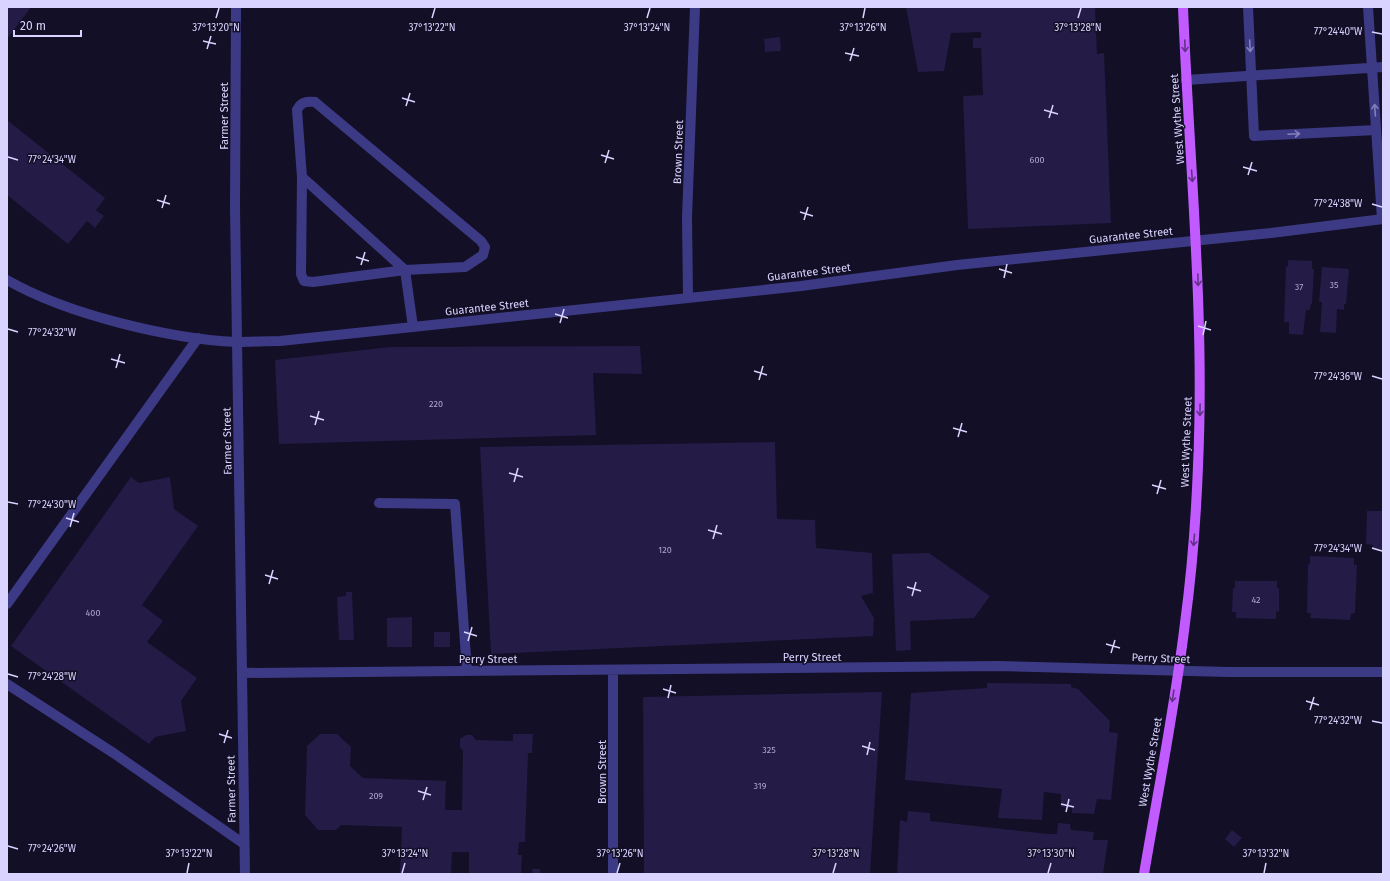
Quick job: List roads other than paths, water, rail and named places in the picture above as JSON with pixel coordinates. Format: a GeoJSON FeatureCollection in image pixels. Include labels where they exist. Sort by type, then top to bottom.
{"type":"FeatureCollection","features":[{"type":"Feature","properties":{"kind":"main road","name":"West Wythe Street"},"geometry":{"type":"LineString","coordinates":[[1144,874],[1185,625],[1194,540],[1198,465],[1200,385],[1197,241],[1186,80],[1183,7]]}},
{"type":"Feature","properties":{"kind":"street","name":"Farmer Street"},"geometry":{"type":"LineString","coordinates":[[236,7],[237,342],[244,874]]}},
{"type":"Feature","properties":{"kind":"street","name":"Brown Street"},"geometry":{"type":"LineString","coordinates":[[688,297],[687,217],[695,7]]}},
{"type":"Feature","properties":{"kind":"street"},"geometry":{"type":"LineString","coordinates":[[1248,7],[1254,136],[1376,130]]}},
{"type":"Feature","properties":{"kind":"street"},"geometry":{"type":"LineString","coordinates":[[1368,7],[1382,219]]}},
{"type":"Feature","properties":{"kind":"street"},"geometry":{"type":"LineString","coordinates":[[1186,80],[1383,67]]}},
{"type":"Feature","properties":{"kind":"street"},"geometry":{"type":"LineString","coordinates":[[306,101],[315,102],[481,241],[485,247],[483,255],[465,267],[405,270],[313,282],[304,281],[301,274],[302,177],[297,110],[300,105],[306,101]]}},
{"type":"Feature","properties":{"kind":"street"},"geometry":{"type":"LineString","coordinates":[[302,177],[405,270],[413,327]]}},
{"type":"Feature","properties":{"kind":"street","name":"Guarantee Street"},"geometry":{"type":"LineString","coordinates":[[7,280],[24,289],[74,308],[134,326],[198,338],[237,342],[280,341],[801,286],[957,265],[1197,241],[1382,219]]}},
{"type":"Feature","properties":{"kind":"street"},"geometry":{"type":"LineString","coordinates":[[7,604],[198,338]]}},
{"type":"Feature","properties":{"kind":"street"},"geometry":{"type":"LineString","coordinates":[[379,503],[455,504],[467,671]]}},
{"type":"Feature","properties":{"kind":"street","name":"Perry Street"},"geometry":{"type":"LineString","coordinates":[[242,673],[998,666],[1178,671],[1383,672]]}},
{"type":"Feature","properties":{"kind":"street","name":"Brown Street"},"geometry":{"type":"LineString","coordinates":[[613,670],[613,874]]}},
{"type":"Feature","properties":{"kind":"street"},"geometry":{"type":"LineString","coordinates":[[8,685],[115,754],[244,844]]}}]}
